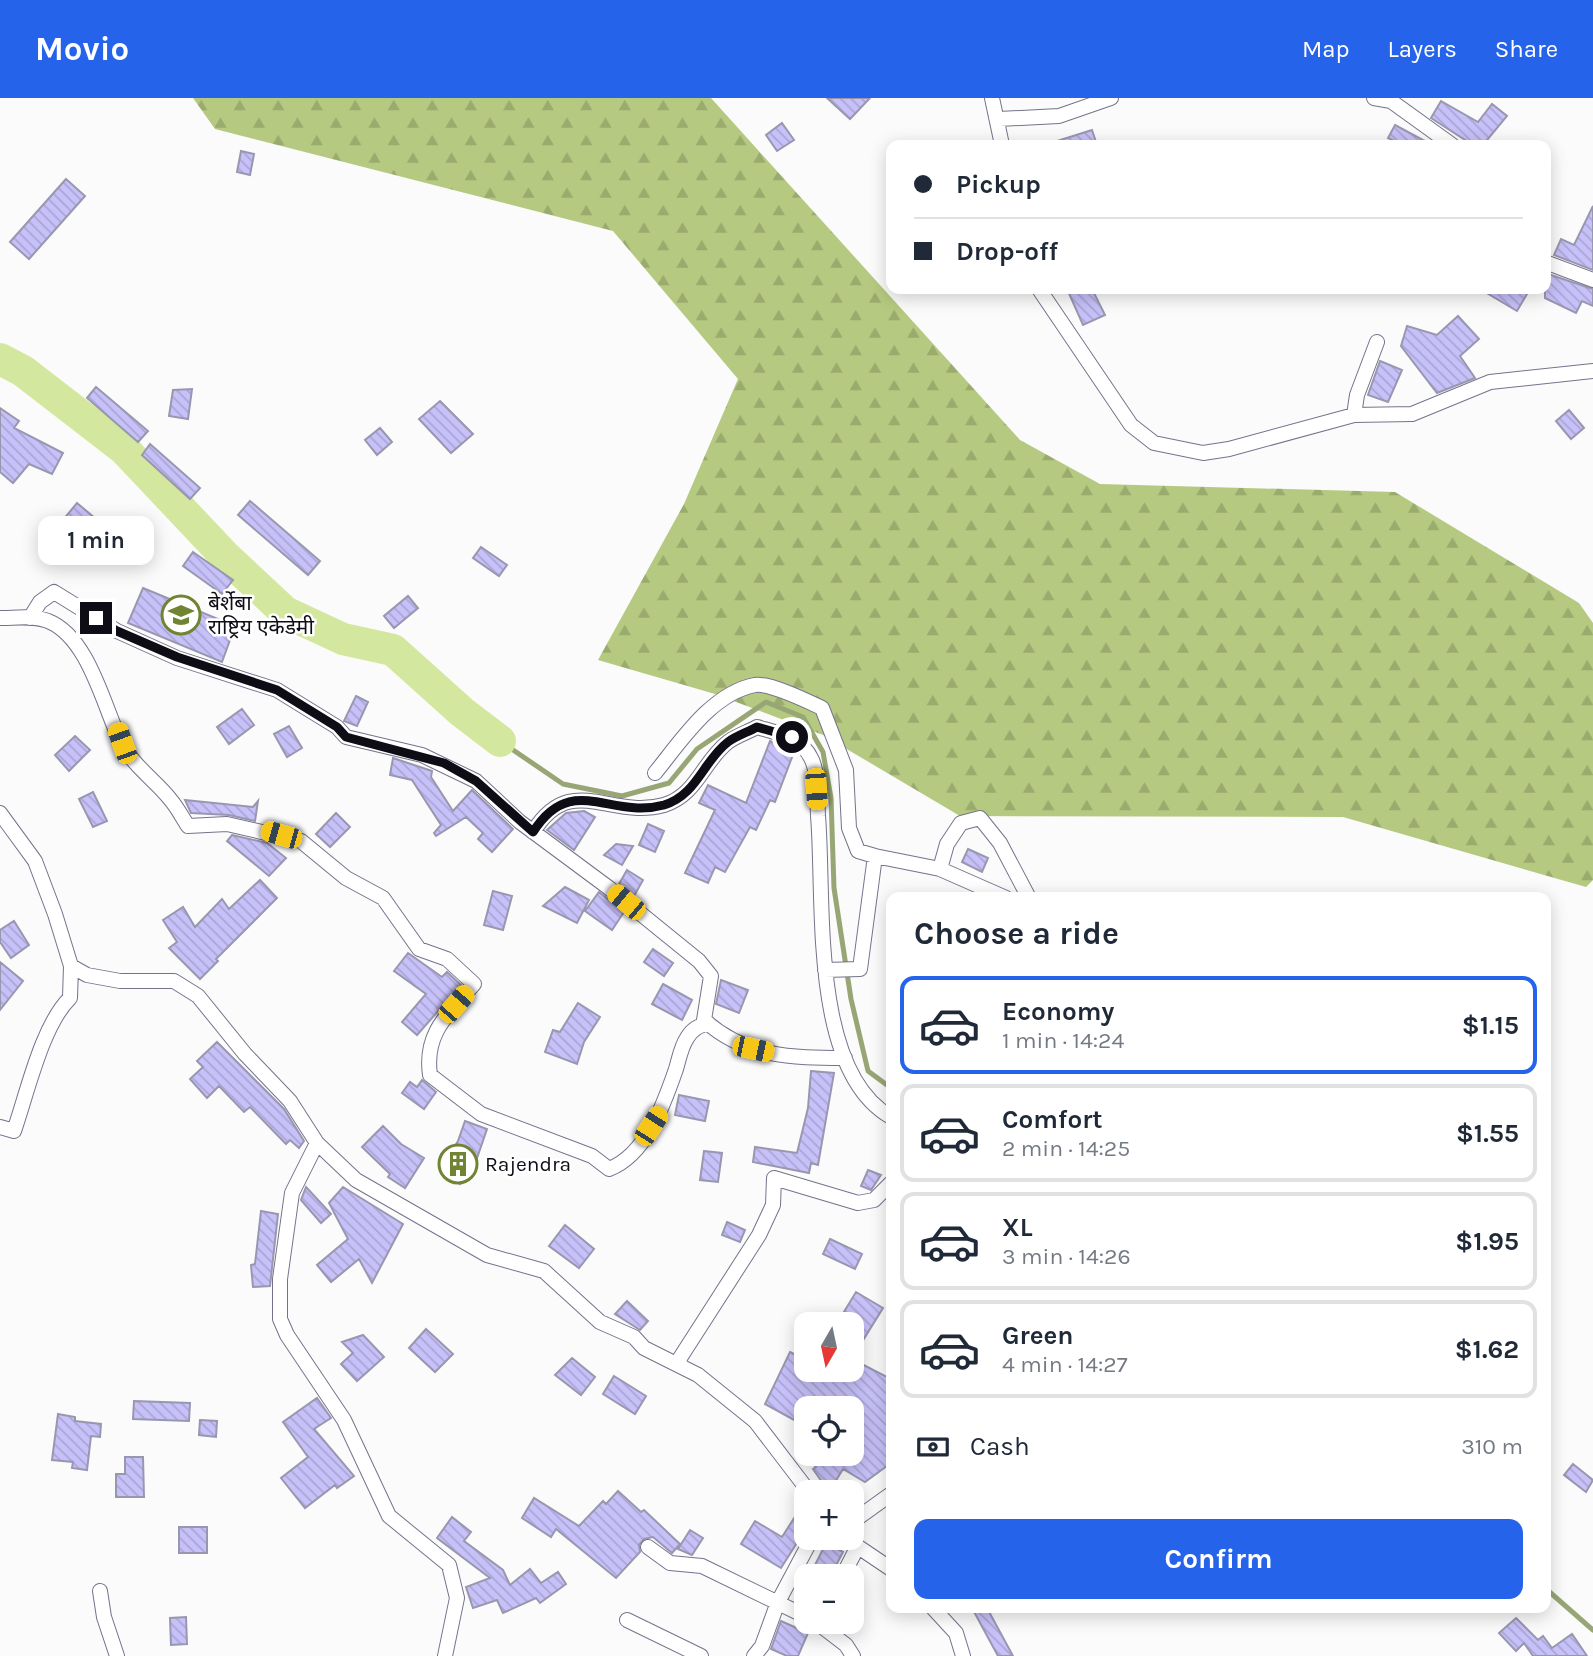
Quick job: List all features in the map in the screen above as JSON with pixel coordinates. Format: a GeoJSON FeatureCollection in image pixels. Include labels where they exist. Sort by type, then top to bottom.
{"type":"FeatureCollection","features":[{"type":"Feature","properties":{"kind":"street"},"geometry":{"type":"LineString","coordinates":[[992,98],[999,119],[1001,140]]}},
{"type":"Feature","properties":{"kind":"street"},"geometry":{"type":"LineString","coordinates":[[999,119],[1059,116],[1111,98]]}},
{"type":"Feature","properties":{"kind":"street"},"geometry":{"type":"LineString","coordinates":[[1374,98],[1391,101],[1445,140]]}},
{"type":"Feature","properties":{"kind":"street"},"geometry":{"type":"LineString","coordinates":[[1551,264],[1593,280]]}},
{"type":"Feature","properties":{"kind":"street"},"geometry":{"type":"LineString","coordinates":[[1043,294],[1131,425],[1154,443],[1203,453],[1229,449],[1354,415],[1412,414],[1490,382],[1593,371]]}},
{"type":"Feature","properties":{"kind":"street"},"geometry":{"type":"LineString","coordinates":[[1354,415],[1357,396],[1377,342]]}},
{"type":"Feature","properties":{"kind":"street"},"geometry":{"type":"LineString","coordinates":[[30,618],[40,602],[54,592],[117,631],[177,657],[277,690],[337,727],[346,737],[444,763],[476,781],[533,832],[609,888],[699,961],[711,976],[704,1020],[722,1037],[753,1049],[795,1058],[845,1058]]}},
{"type":"Feature","properties":{"kind":"street"},"geometry":{"type":"LineString","coordinates":[[0,618],[49,621],[64,632],[86,660],[100,687],[122,743],[147,778],[169,798],[188,826],[227,824],[301,841],[346,878],[383,898],[419,949],[447,959],[474,984],[438,1025],[427,1055],[430,1075],[481,1114],[592,1156],[608,1169],[619,1165],[642,1141],[661,1111],[686,1039],[695,1028],[708,1023]]}},
{"type":"Feature","properties":{"kind":"street"},"geometry":{"type":"LineString","coordinates":[[655,773],[705,715],[731,693],[757,685],[793,695],[822,708],[846,770],[849,828],[858,851],[940,869],[992,892]]}},
{"type":"Feature","properties":{"kind":"street"},"geometry":{"type":"LineString","coordinates":[[533,832],[543,816],[560,803],[578,800],[639,810],[683,798],[727,742],[757,727],[792,737],[811,758],[816,789],[825,970],[834,1028],[849,1072],[878,1110],[886,1114]]}},
{"type":"Feature","properties":{"kind":"street"},"geometry":{"type":"LineString","coordinates":[[0,813],[35,861],[71,966],[70,999],[61,1007],[47,1037],[14,1131],[0,1127]]}},
{"type":"Feature","properties":{"kind":"street"},"geometry":{"type":"LineString","coordinates":[[940,869],[947,844],[961,822],[980,818],[1000,843],[1025,892]]}},
{"type":"Feature","properties":{"kind":"street"},"geometry":{"type":"LineString","coordinates":[[825,970],[860,969],[875,856]]}},
{"type":"Feature","properties":{"kind":"street"},"geometry":{"type":"LineString","coordinates":[[71,966],[87,975],[120,981],[174,981],[198,996],[245,1054],[290,1101],[317,1143],[356,1180],[487,1255],[544,1270],[600,1322],[634,1337],[644,1348],[680,1364],[737,1403],[755,1421],[800,1480]]}},
{"type":"Feature","properties":{"kind":"street"},"geometry":{"type":"LineString","coordinates":[[317,1143],[292,1193],[280,1279],[280,1319],[287,1335],[344,1420],[389,1516],[449,1565],[457,1598],[445,1656]]}},
{"type":"Feature","properties":{"kind":"street"},"geometry":{"type":"LineString","coordinates":[[680,1364],[680,1358],[759,1235],[773,1205],[774,1178],[859,1203],[874,1200],[886,1188]]}},
{"type":"Feature","properties":{"kind":"street"},"geometry":{"type":"LineString","coordinates":[[864,1513],[886,1498]]}},
{"type":"Feature","properties":{"kind":"street"},"geometry":{"type":"LineString","coordinates":[[649,1546],[670,1563],[702,1566],[794,1610]]}},
{"type":"Feature","properties":{"kind":"street"},"geometry":{"type":"LineString","coordinates":[[754,1656],[762,1646],[778,1602],[806,1550]]}},
{"type":"Feature","properties":{"kind":"street"},"geometry":{"type":"LineString","coordinates":[[860,1550],[886,1566]]}},
{"type":"Feature","properties":{"kind":"street"},"geometry":{"type":"LineString","coordinates":[[100,1591],[104,1617],[117,1656]]}},
{"type":"Feature","properties":{"kind":"street"},"geometry":{"type":"LineString","coordinates":[[938,1613],[956,1633],[962,1656]]}},
{"type":"Feature","properties":{"kind":"street"},"geometry":{"type":"LineString","coordinates":[[627,1620],[701,1656]]}},
{"type":"Feature","properties":{"kind":"street"},"geometry":{"type":"LineString","coordinates":[[833,1634],[846,1645],[853,1656]]}},
{"type":"Feature","properties":{"kind":"green space"},"geometry":{"type":"Polygon","coordinates":[[[193,98],[711,98],[1020,440],[1100,484],[1395,492],[1579,603],[1593,623],[1593,880],[1586,887],[1343,817],[960,816],[823,735],[715,694],[598,660],[684,504],[738,379],[613,231],[215,129],[193,98]]]}},
{"type":"Feature","properties":{"kind":"building"},"geometry":{"type":"Polygon","coordinates":[[[827,98],[870,98],[850,119],[827,98]]]}},
{"type":"Feature","properties":{"kind":"building"},"geometry":{"type":"Polygon","coordinates":[[[1441,101],[1478,122],[1492,104],[1507,116],[1487,140],[1465,140],[1431,118],[1441,101]]]}},
{"type":"Feature","properties":{"kind":"building"},"geometry":{"type":"Polygon","coordinates":[[[782,123],[794,140],[777,151],[766,135],[782,123]]]}},
{"type":"Feature","properties":{"kind":"building"},"geometry":{"type":"Polygon","coordinates":[[[1395,125],[1423,140],[1392,140],[1388,138],[1395,125]]]}},
{"type":"Feature","properties":{"kind":"building"},"geometry":{"type":"Polygon","coordinates":[[[1092,130],[1095,140],[1060,140],[1092,130]]]}},
{"type":"Feature","properties":{"kind":"building"},"geometry":{"type":"Polygon","coordinates":[[[241,151],[254,154],[250,175],[237,172],[241,151]]]}},
{"type":"Feature","properties":{"kind":"building"},"geometry":{"type":"Polygon","coordinates":[[[66,179],[85,196],[29,259],[10,242],[66,179]]]}},
{"type":"Feature","properties":{"kind":"building"},"geometry":{"type":"Polygon","coordinates":[[[1593,206],[1593,270],[1554,255],[1561,239],[1574,245],[1593,206]]]}},
{"type":"Feature","properties":{"kind":"building"},"geometry":{"type":"Polygon","coordinates":[[[1551,275],[1593,289],[1593,306],[1582,301],[1576,313],[1545,298],[1545,294],[1551,294],[1551,275]]]}},
{"type":"Feature","properties":{"kind":"building"},"geometry":{"type":"Polygon","coordinates":[[[1069,294],[1094,294],[1105,315],[1083,325],[1069,294]]]}},
{"type":"Feature","properties":{"kind":"building"},"geometry":{"type":"Polygon","coordinates":[[[1488,294],[1527,294],[1517,311],[1488,294]]]}},
{"type":"Feature","properties":{"kind":"building"},"geometry":{"type":"Polygon","coordinates":[[[1458,316],[1479,339],[1460,356],[1475,378],[1437,393],[1401,346],[1407,326],[1437,335],[1458,316]]]}},
{"type":"Feature","properties":{"kind":"building"},"geometry":{"type":"Polygon","coordinates":[[[1380,361],[1402,370],[1388,402],[1368,395],[1380,361]]]}},
{"type":"Feature","properties":{"kind":"building"},"geometry":{"type":"Polygon","coordinates":[[[96,387],[148,431],[138,442],[87,398],[96,387]]]}},
{"type":"Feature","properties":{"kind":"building"},"geometry":{"type":"Polygon","coordinates":[[[192,389],[188,419],[169,416],[173,390],[192,389]]]}},
{"type":"Feature","properties":{"kind":"building"},"geometry":{"type":"Polygon","coordinates":[[[440,401],[473,434],[451,453],[419,419],[440,401]]]}},
{"type":"Feature","properties":{"kind":"building"},"geometry":{"type":"Polygon","coordinates":[[[0,408],[19,421],[14,428],[63,453],[52,474],[29,464],[13,483],[0,472],[0,408]]]}},
{"type":"Feature","properties":{"kind":"building"},"geometry":{"type":"Polygon","coordinates":[[[1569,410],[1584,428],[1571,439],[1556,421],[1569,410]]]}},
{"type":"Feature","properties":{"kind":"building"},"geometry":{"type":"Polygon","coordinates":[[[380,428],[392,442],[377,455],[365,440],[380,428]]]}},
{"type":"Feature","properties":{"kind":"building"},"geometry":{"type":"Polygon","coordinates":[[[150,444],[200,488],[190,499],[142,455],[150,444]]]}},
{"type":"Feature","properties":{"kind":"building"},"geometry":{"type":"Polygon","coordinates":[[[250,501],[320,561],[308,575],[238,515],[250,501]]]}},
{"type":"Feature","properties":{"kind":"building"},"geometry":{"type":"Polygon","coordinates":[[[77,503],[121,540],[123,557],[100,560],[98,550],[63,520],[77,503]]]}},
{"type":"Feature","properties":{"kind":"building"},"geometry":{"type":"Polygon","coordinates":[[[481,547],[507,565],[499,576],[473,558],[481,547]]]}},
{"type":"Feature","properties":{"kind":"building"},"geometry":{"type":"Polygon","coordinates":[[[193,552],[233,580],[222,594],[183,566],[193,552]]]}},
{"type":"Feature","properties":{"kind":"building"},"geometry":{"type":"Polygon","coordinates":[[[143,588],[235,626],[222,662],[128,623],[143,588]]]}},
{"type":"Feature","properties":{"kind":"building"},"geometry":{"type":"Polygon","coordinates":[[[408,596],[418,608],[394,628],[384,616],[408,596]]]}},
{"type":"Feature","properties":{"kind":"building"},"geometry":{"type":"Polygon","coordinates":[[[356,696],[368,702],[357,726],[344,721],[356,696]]]}},
{"type":"Feature","properties":{"kind":"building"},"geometry":{"type":"Polygon","coordinates":[[[242,709],[254,725],[229,744],[217,727],[242,709]]]}},
{"type":"Feature","properties":{"kind":"building"},"geometry":{"type":"Polygon","coordinates":[[[289,726],[302,748],[287,757],[274,734],[289,726]]]}},
{"type":"Feature","properties":{"kind":"building"},"geometry":{"type":"Polygon","coordinates":[[[75,736],[90,750],[69,771],[55,755],[75,736]]]}},
{"type":"Feature","properties":{"kind":"building"},"geometry":{"type":"Polygon","coordinates":[[[770,741],[794,752],[775,802],[770,800],[756,830],[750,827],[725,872],[715,867],[708,883],[685,873],[715,810],[699,803],[708,785],[746,803],[770,741]]]}},
{"type":"Feature","properties":{"kind":"building"},"geometry":{"type":"Polygon","coordinates":[[[393,758],[432,771],[431,777],[453,811],[472,790],[513,829],[492,852],[478,839],[483,833],[466,817],[436,836],[434,833],[441,825],[412,780],[390,775],[393,758]]]}},
{"type":"Feature","properties":{"kind":"building"},"geometry":{"type":"Polygon","coordinates":[[[93,792],[107,821],[93,827],[79,799],[93,792]]]}},
{"type":"Feature","properties":{"kind":"building"},"geometry":{"type":"Polygon","coordinates":[[[185,800],[253,807],[258,801],[255,821],[229,815],[191,813],[185,800]]]}},
{"type":"Feature","properties":{"kind":"building"},"geometry":{"type":"Polygon","coordinates":[[[584,811],[595,817],[574,850],[547,830],[566,813],[584,811]]]}},
{"type":"Feature","properties":{"kind":"building"},"geometry":{"type":"Polygon","coordinates":[[[336,813],[350,827],[330,847],[316,834],[336,813]]]}},
{"type":"Feature","properties":{"kind":"building"},"geometry":{"type":"Polygon","coordinates":[[[648,824],[664,831],[655,852],[639,845],[648,824]]]}},
{"type":"Feature","properties":{"kind":"building"},"geometry":{"type":"Polygon","coordinates":[[[232,835],[267,843],[286,858],[269,876],[227,841],[232,835]]]}},
{"type":"Feature","properties":{"kind":"building"},"geometry":{"type":"Polygon","coordinates":[[[616,844],[633,846],[622,865],[604,855],[616,844]]]}},
{"type":"Feature","properties":{"kind":"building"},"geometry":{"type":"Polygon","coordinates":[[[968,849],[988,858],[982,872],[962,862],[968,849]]]}},
{"type":"Feature","properties":{"kind":"building"},"geometry":{"type":"Polygon","coordinates":[[[627,870],[643,880],[634,896],[619,884],[627,870]]]}},
{"type":"Feature","properties":{"kind":"building"},"geometry":{"type":"Polygon","coordinates":[[[260,880],[277,898],[216,959],[218,961],[200,979],[169,948],[177,942],[163,920],[183,907],[195,927],[222,899],[229,909],[260,880]]]}},
{"type":"Feature","properties":{"kind":"building"},"geometry":{"type":"Polygon","coordinates":[[[565,887],[589,900],[577,923],[543,906],[565,887]]]}},
{"type":"Feature","properties":{"kind":"building"},"geometry":{"type":"Polygon","coordinates":[[[493,891],[512,896],[503,930],[484,925],[493,891]]]}},
{"type":"Feature","properties":{"kind":"building"},"geometry":{"type":"Polygon","coordinates":[[[599,892],[624,912],[612,930],[585,911],[599,892]]]}},
{"type":"Feature","properties":{"kind":"building"},"geometry":{"type":"Polygon","coordinates":[[[14,921],[29,945],[11,958],[0,942],[0,930],[14,921]]]}},
{"type":"Feature","properties":{"kind":"building"},"geometry":{"type":"Polygon","coordinates":[[[653,949],[673,963],[664,976],[644,962],[653,949]]]}},
{"type":"Feature","properties":{"kind":"building"},"geometry":{"type":"Polygon","coordinates":[[[408,953],[442,977],[447,972],[461,985],[417,1035],[402,1022],[426,994],[394,971],[408,953]]]}},
{"type":"Feature","properties":{"kind":"building"},"geometry":{"type":"Polygon","coordinates":[[[0,962],[23,981],[0,1010],[0,962]]]}},
{"type":"Feature","properties":{"kind":"building"},"geometry":{"type":"Polygon","coordinates":[[[721,980],[748,990],[739,1013],[716,1004],[721,980]]]}},
{"type":"Feature","properties":{"kind":"building"},"geometry":{"type":"Polygon","coordinates":[[[663,984],[692,1000],[682,1020],[652,1004],[663,984]]]}},
{"type":"Feature","properties":{"kind":"building"},"geometry":{"type":"Polygon","coordinates":[[[578,1003],[600,1017],[584,1042],[577,1064],[545,1052],[553,1030],[560,1032],[578,1003]]]}},
{"type":"Feature","properties":{"kind":"building"},"geometry":{"type":"Polygon","coordinates":[[[217,1042],[284,1109],[304,1141],[299,1148],[290,1140],[286,1144],[250,1107],[244,1112],[219,1086],[207,1098],[190,1079],[203,1067],[197,1061],[217,1042]]]}},
{"type":"Feature","properties":{"kind":"building"},"geometry":{"type":"Polygon","coordinates":[[[811,1071],[834,1073],[818,1165],[811,1163],[809,1173],[753,1162],[755,1147],[797,1153],[808,1108],[811,1071]]]}},
{"type":"Feature","properties":{"kind":"building"},"geometry":{"type":"Polygon","coordinates":[[[422,1080],[436,1092],[424,1109],[402,1093],[410,1082],[417,1087],[422,1080]]]}},
{"type":"Feature","properties":{"kind":"building"},"geometry":{"type":"Polygon","coordinates":[[[679,1095],[709,1101],[705,1121],[675,1115],[679,1095]]]}},
{"type":"Feature","properties":{"kind":"building"},"geometry":{"type":"Polygon","coordinates":[[[465,1121],[487,1129],[476,1161],[460,1184],[440,1169],[458,1141],[465,1121]]]}},
{"type":"Feature","properties":{"kind":"building"},"geometry":{"type":"Polygon","coordinates":[[[383,1126],[401,1144],[424,1158],[405,1188],[388,1177],[390,1174],[362,1147],[383,1126]]]}},
{"type":"Feature","properties":{"kind":"building"},"geometry":{"type":"Polygon","coordinates":[[[704,1151],[722,1153],[718,1182],[700,1180],[704,1151]]]}},
{"type":"Feature","properties":{"kind":"building"},"geometry":{"type":"Polygon","coordinates":[[[868,1170],[881,1175],[871,1190],[861,1186],[868,1170]]]}},
{"type":"Feature","properties":{"kind":"building"},"geometry":{"type":"Polygon","coordinates":[[[306,1187],[331,1214],[321,1223],[301,1200],[306,1187]]]}},
{"type":"Feature","properties":{"kind":"building"},"geometry":{"type":"Polygon","coordinates":[[[343,1187],[403,1224],[372,1283],[359,1259],[331,1282],[317,1265],[348,1239],[329,1203],[343,1187]]]}},
{"type":"Feature","properties":{"kind":"building"},"geometry":{"type":"Polygon","coordinates":[[[261,1211],[278,1214],[270,1286],[253,1287],[251,1265],[255,1264],[261,1211]]]}},
{"type":"Feature","properties":{"kind":"building"},"geometry":{"type":"Polygon","coordinates":[[[727,1222],[745,1230],[740,1242],[722,1235],[727,1222]]]}},
{"type":"Feature","properties":{"kind":"building"},"geometry":{"type":"Polygon","coordinates":[[[565,1225],[594,1249],[579,1268],[549,1246],[565,1225]]]}},
{"type":"Feature","properties":{"kind":"building"},"geometry":{"type":"Polygon","coordinates":[[[830,1239],[862,1254],[855,1269],[823,1254],[830,1239]]]}},
{"type":"Feature","properties":{"kind":"building"},"geometry":{"type":"Polygon","coordinates":[[[856,1292],[883,1308],[864,1339],[864,1312],[844,1312],[856,1292]]]}},
{"type":"Feature","properties":{"kind":"building"},"geometry":{"type":"Polygon","coordinates":[[[627,1301],[648,1321],[640,1330],[615,1314],[627,1301]]]}},
{"type":"Feature","properties":{"kind":"building"},"geometry":{"type":"Polygon","coordinates":[[[426,1329],[453,1354],[435,1372],[409,1348],[426,1329]]]}},
{"type":"Feature","properties":{"kind":"building"},"geometry":{"type":"Polygon","coordinates":[[[363,1335],[384,1357],[357,1381],[341,1364],[353,1353],[342,1342],[363,1335]]]}},
{"type":"Feature","properties":{"kind":"building"},"geometry":{"type":"Polygon","coordinates":[[[790,1352],[794,1354],[794,1382],[864,1382],[864,1365],[886,1376],[886,1467],[865,1482],[843,1469],[836,1480],[821,1480],[813,1469],[815,1466],[864,1466],[864,1396],[794,1396],[794,1420],[765,1404],[790,1352]]]}},
{"type":"Feature","properties":{"kind":"building"},"geometry":{"type":"Polygon","coordinates":[[[572,1358],[595,1377],[581,1395],[555,1375],[572,1358]]]}},
{"type":"Feature","properties":{"kind":"building"},"geometry":{"type":"Polygon","coordinates":[[[614,1376],[646,1396],[635,1414],[603,1394],[614,1376]]]}},
{"type":"Feature","properties":{"kind":"building"},"geometry":{"type":"Polygon","coordinates":[[[317,1398],[331,1418],[314,1429],[354,1476],[337,1488],[335,1485],[305,1508],[281,1478],[308,1457],[283,1422],[317,1398]]]}},
{"type":"Feature","properties":{"kind":"building"},"geometry":{"type":"Polygon","coordinates":[[[134,1401],[190,1403],[189,1421],[133,1419],[134,1401]]]}},
{"type":"Feature","properties":{"kind":"building"},"geometry":{"type":"Polygon","coordinates":[[[58,1414],[75,1417],[75,1421],[101,1424],[100,1437],[91,1436],[87,1470],[72,1468],[73,1462],[52,1460],[58,1414]]]}},
{"type":"Feature","properties":{"kind":"building"},"geometry":{"type":"Polygon","coordinates":[[[200,1420],[217,1421],[216,1437],[199,1435],[200,1420]]]}},
{"type":"Feature","properties":{"kind":"building"},"geometry":{"type":"Polygon","coordinates":[[[125,1457],[143,1457],[144,1497],[116,1497],[116,1474],[125,1474],[125,1457]]]}},
{"type":"Feature","properties":{"kind":"building"},"geometry":{"type":"Polygon","coordinates":[[[1573,1464],[1593,1480],[1586,1492],[1564,1475],[1573,1464]]]}},
{"type":"Feature","properties":{"kind":"building"},"geometry":{"type":"Polygon","coordinates":[[[618,1491],[641,1512],[644,1510],[680,1544],[672,1553],[653,1537],[644,1539],[639,1545],[640,1552],[616,1578],[556,1529],[551,1537],[522,1518],[534,1498],[579,1526],[603,1501],[606,1504],[618,1491]]]}},
{"type":"Feature","properties":{"kind":"building"},"geometry":{"type":"Polygon","coordinates":[[[452,1517],[471,1532],[464,1541],[503,1570],[510,1585],[530,1569],[541,1583],[558,1572],[566,1584],[540,1603],[536,1598],[503,1613],[497,1600],[473,1608],[466,1587],[490,1578],[437,1538],[452,1517]]]}},
{"type":"Feature","properties":{"kind":"building"},"geometry":{"type":"Polygon","coordinates":[[[794,1518],[794,1548],[781,1568],[741,1544],[755,1521],[782,1537],[794,1518]]]}},
{"type":"Feature","properties":{"kind":"building"},"geometry":{"type":"Polygon","coordinates":[[[179,1527],[207,1527],[207,1553],[179,1553],[179,1527]]]}},
{"type":"Feature","properties":{"kind":"building"},"geometry":{"type":"Polygon","coordinates":[[[690,1530],[703,1538],[692,1555],[678,1549],[690,1530]]]}},
{"type":"Feature","properties":{"kind":"building"},"geometry":{"type":"Polygon","coordinates":[[[822,1550],[843,1552],[837,1564],[816,1564],[822,1550]]]}},
{"type":"Feature","properties":{"kind":"building"},"geometry":{"type":"Polygon","coordinates":[[[975,1613],[990,1613],[1013,1656],[998,1656],[975,1613]]]}},
{"type":"Feature","properties":{"kind":"building"},"geometry":{"type":"Polygon","coordinates":[[[186,1617],[187,1644],[171,1645],[170,1618],[186,1617]]]}},
{"type":"Feature","properties":{"kind":"building"},"geometry":{"type":"Polygon","coordinates":[[[1516,1618],[1538,1640],[1543,1636],[1552,1648],[1572,1634],[1587,1656],[1533,1656],[1524,1643],[1516,1651],[1499,1633],[1516,1618]]]}},
{"type":"Feature","properties":{"kind":"building"},"geometry":{"type":"Polygon","coordinates":[[[781,1621],[794,1627],[794,1634],[808,1634],[798,1656],[787,1656],[771,1649],[781,1621]]]}},
{"type":"Feature","properties":{"kind":"waterway"},"geometry":{"type":"LineString","coordinates":[[0,359],[23,371],[124,449],[225,556],[285,612],[343,639],[393,650],[462,712],[500,741]]}},
{"type":"Feature","properties":{"kind":"waterway"},"geometry":{"type":"LineString","coordinates":[[500,741],[563,784],[622,796],[669,783],[697,749],[766,702],[803,717],[823,752],[831,798],[834,888],[851,999],[868,1071],[886,1084]]}},
{"type":"Feature","properties":{"kind":"waterway"},"geometry":{"type":"LineString","coordinates":[[1551,1593],[1593,1630]]}},
{"type":"Feature","properties":{"kind":"place","name":"बेर्शेबा राष्ट्रिय एकेडेमी"},"geometry":{"type":"Point","coordinates":[181,615]}},
{"type":"Feature","properties":{"kind":"place","name":"Rajendra"},"geometry":{"type":"Point","coordinates":[458,1164]}},
{"type":"Feature","properties":{"kind":"route"},"geometry":{"type":"LineString","coordinates":[[96,618],[117,631],[177,657],[215,671],[248,678],[277,690],[337,727],[346,737],[444,763],[476,781],[533,832],[543,816],[560,803],[578,800],[639,810],[683,798],[727,742],[757,727],[792,737]]}}]}
